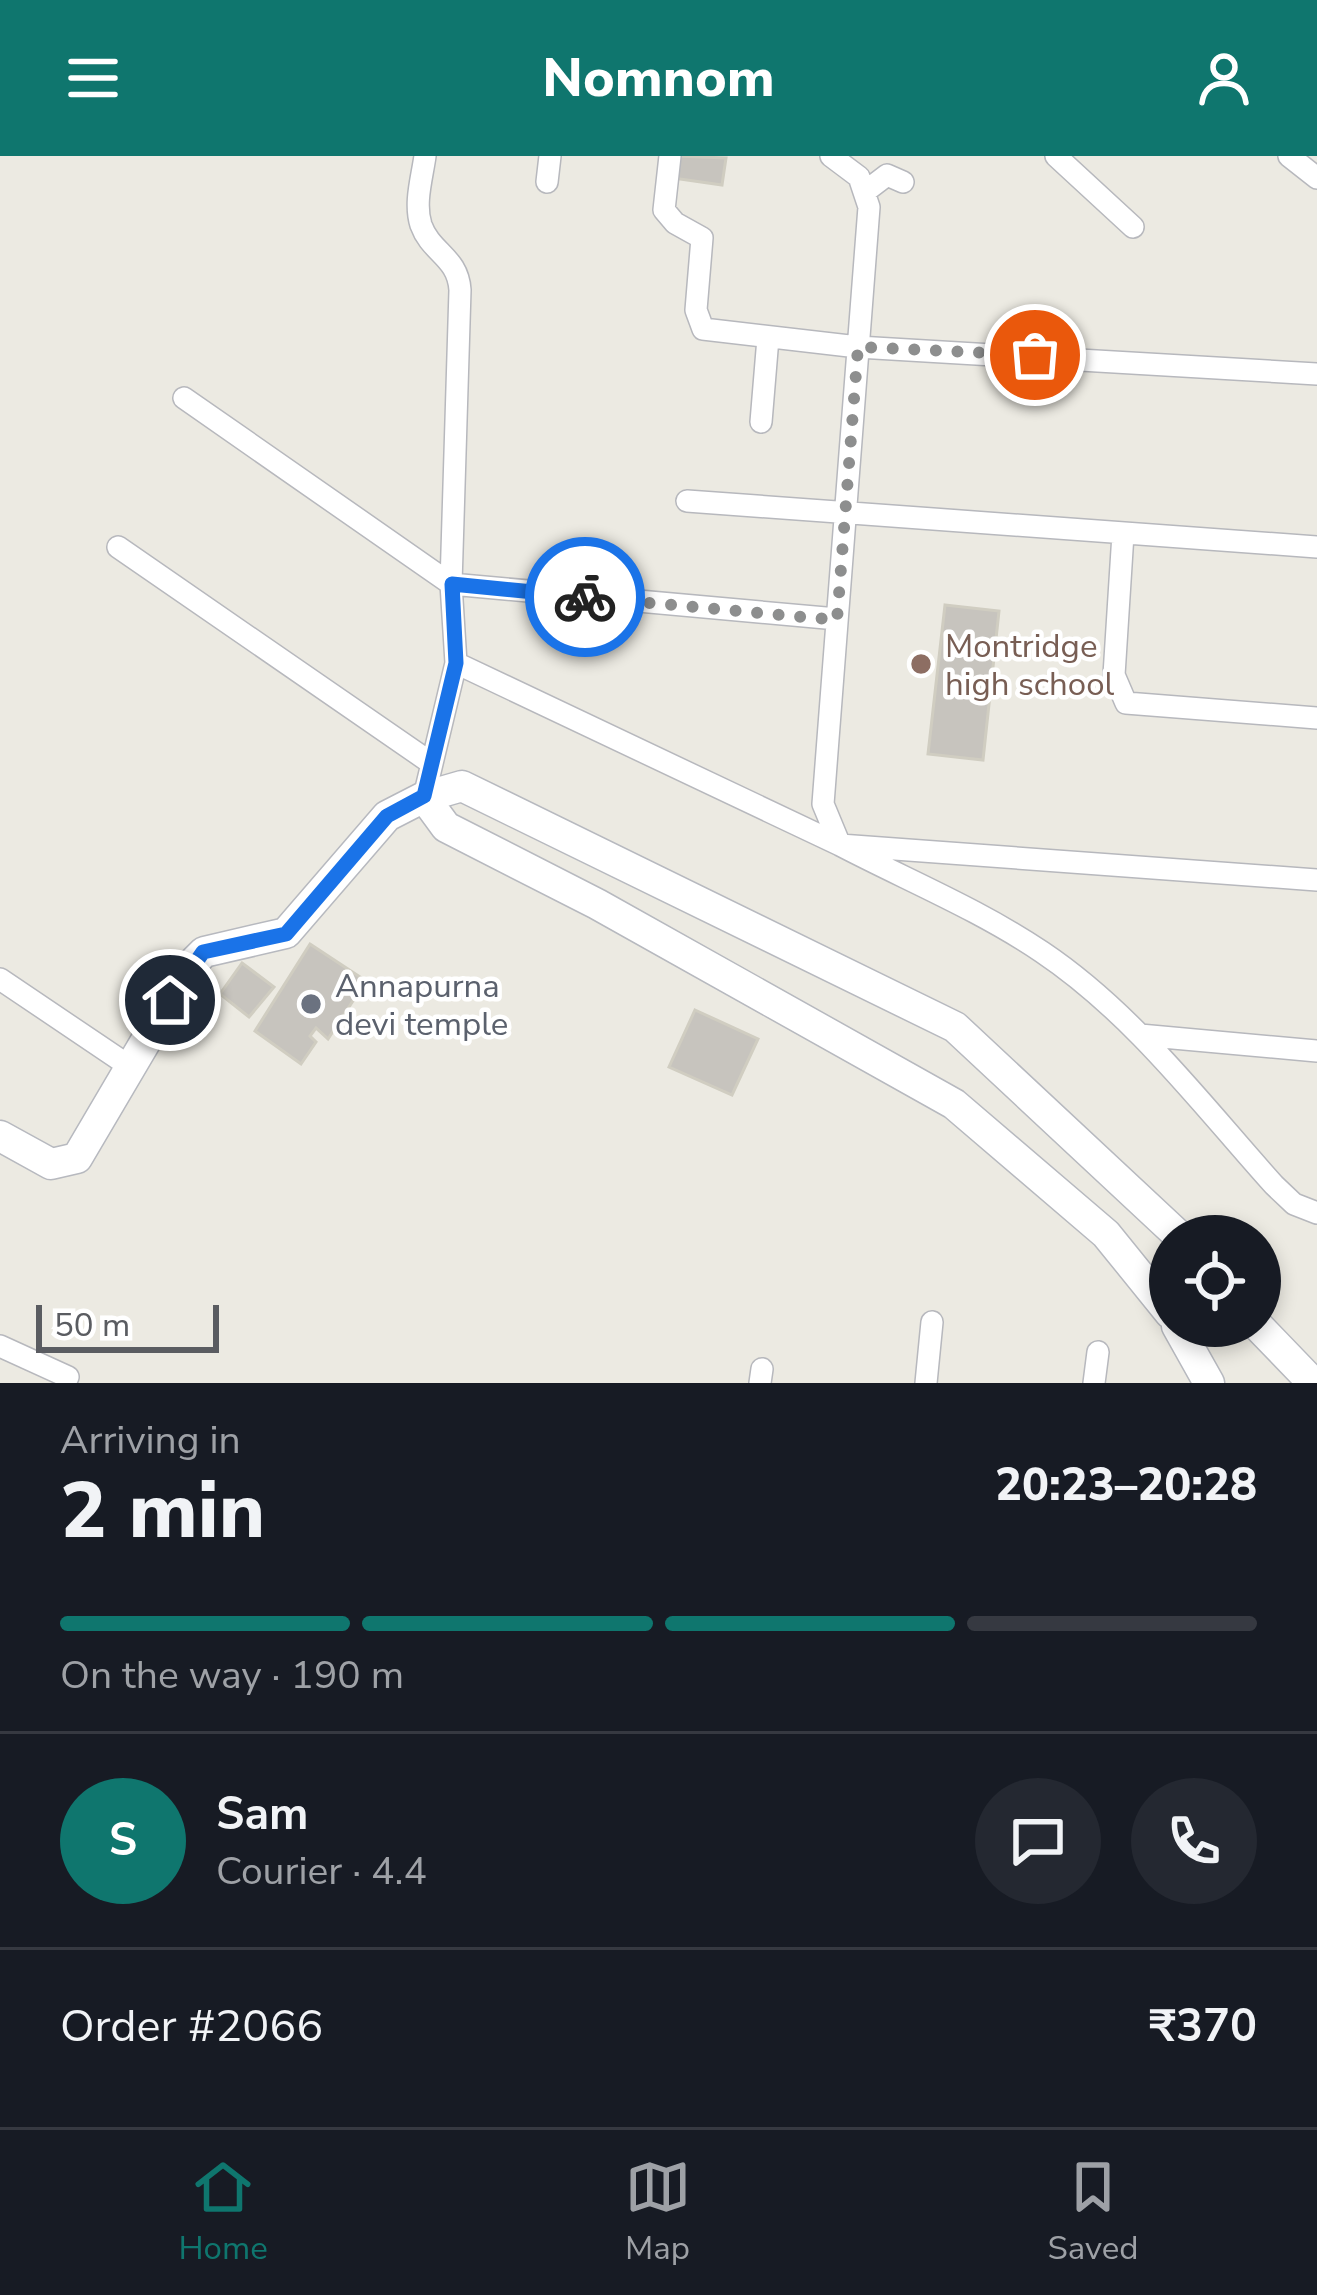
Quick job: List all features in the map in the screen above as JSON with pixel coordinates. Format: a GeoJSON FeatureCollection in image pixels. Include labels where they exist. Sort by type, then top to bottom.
{"type":"FeatureCollection","features":[{"type":"Feature","properties":{"kind":"street"},"geometry":{"type":"LineString","coordinates":[[425,156],[419,220],[459,272],[452,584],[456,663],[424,796],[446,827],[598,904],[954,1104],[1106,1234],[1149,1286]]}},
{"type":"Feature","properties":{"kind":"street"},"geometry":{"type":"LineString","coordinates":[[548,182],[550,156]]}},
{"type":"Feature","properties":{"kind":"street"},"geometry":{"type":"LineString","coordinates":[[670,156],[664,210],[675,223],[703,238],[698,320],[714,333],[858,347],[1317,374]]}},
{"type":"Feature","properties":{"kind":"street"},"geometry":{"type":"LineString","coordinates":[[831,156],[859,177],[866,190],[823,804],[840,845]]}},
{"type":"Feature","properties":{"kind":"street"},"geometry":{"type":"LineString","coordinates":[[1056,156],[1133,227]]}},
{"type":"Feature","properties":{"kind":"street"},"geometry":{"type":"LineString","coordinates":[[1289,156],[1317,178]]}},
{"type":"Feature","properties":{"kind":"street"},"geometry":{"type":"LineString","coordinates":[[866,190],[887,176],[903,182]]}},
{"type":"Feature","properties":{"kind":"street"},"geometry":{"type":"LineString","coordinates":[[761,422],[768,338]]}},
{"type":"Feature","properties":{"kind":"street"},"geometry":{"type":"LineString","coordinates":[[184,398],[452,584],[837,620]]}},
{"type":"Feature","properties":{"kind":"street"},"geometry":{"type":"LineString","coordinates":[[687,501],[1317,547]]}},
{"type":"Feature","properties":{"kind":"street"},"geometry":{"type":"LineString","coordinates":[[1123,534],[1114,675],[1126,703],[1317,718]]}},
{"type":"Feature","properties":{"kind":"street"},"geometry":{"type":"LineString","coordinates":[[118,547],[431,763]]}},
{"type":"Feature","properties":{"kind":"street"},"geometry":{"type":"LineString","coordinates":[[456,663],[840,845],[1040,950],[1140,1035],[1274,1185],[1294,1204],[1317,1214]]}},
{"type":"Feature","properties":{"kind":"street"},"geometry":{"type":"LineString","coordinates":[[0,1136],[51,1164],[77,1158],[190,966],[203,952],[286,934],[387,816],[424,796],[462,787],[955,1027],[1156,1215]]}},
{"type":"Feature","properties":{"kind":"street"},"geometry":{"type":"LineString","coordinates":[[840,845],[1317,880]]}},
{"type":"Feature","properties":{"kind":"street"},"geometry":{"type":"LineString","coordinates":[[0,979],[132,1068]]}},
{"type":"Feature","properties":{"kind":"street"},"geometry":{"type":"LineString","coordinates":[[1140,1035],[1317,1051]]}},
{"type":"Feature","properties":{"kind":"street"},"geometry":{"type":"LineString","coordinates":[[926,1383],[932,1322]]}},
{"type":"Feature","properties":{"kind":"street"},"geometry":{"type":"LineString","coordinates":[[0,1346],[68,1377]]}},
{"type":"Feature","properties":{"kind":"street"},"geometry":{"type":"LineString","coordinates":[[1189,1347],[1209,1383]]}},
{"type":"Feature","properties":{"kind":"street"},"geometry":{"type":"LineString","coordinates":[[1278,1347],[1313,1383]]}},
{"type":"Feature","properties":{"kind":"street"},"geometry":{"type":"LineString","coordinates":[[1094,1383],[1098,1352]]}},
{"type":"Feature","properties":{"kind":"building"},"geometry":{"type":"Polygon","coordinates":[[[676,156],[726,158],[722,185],[673,178],[676,156]]]}},
{"type":"Feature","properties":{"kind":"building"},"geometry":{"type":"Polygon","coordinates":[[[945,605],[999,611],[983,760],[928,754],[945,605]]]}},
{"type":"Feature","properties":{"kind":"building","name":"Annapurna devi temple"},"geometry":{"type":"Polygon","coordinates":[[[310,944],[366,981],[328,1039],[316,1028],[310,1036],[316,1042],[301,1064],[255,1031],[310,944]]]}},
{"type":"Feature","properties":{"kind":"building"},"geometry":{"type":"Polygon","coordinates":[[[242,963],[274,987],[249,1017],[220,994],[242,963]]]}},
{"type":"Feature","properties":{"kind":"building"},"geometry":{"type":"Polygon","coordinates":[[[695,1010],[758,1039],[732,1095],[669,1067],[695,1010]]]}},
{"type":"Feature","properties":{"kind":"way so far"},"geometry":{"type":"LineString","coordinates":[[585,597],[837,620],[858,347],[1035,355]]}},
{"type":"Feature","properties":{"kind":"place","name":"Montridge high school"},"geometry":{"type":"Point","coordinates":[921,664]}},
{"type":"Feature","properties":{"kind":"place","name":"Annapurna devi temple"},"geometry":{"type":"Point","coordinates":[311,1004]}},
{"type":"Feature","properties":{"kind":"route"},"geometry":{"type":"LineString","coordinates":[[170,1000],[203,952],[286,934],[387,816],[424,796],[456,663],[452,584],[585,597]]}}]}
